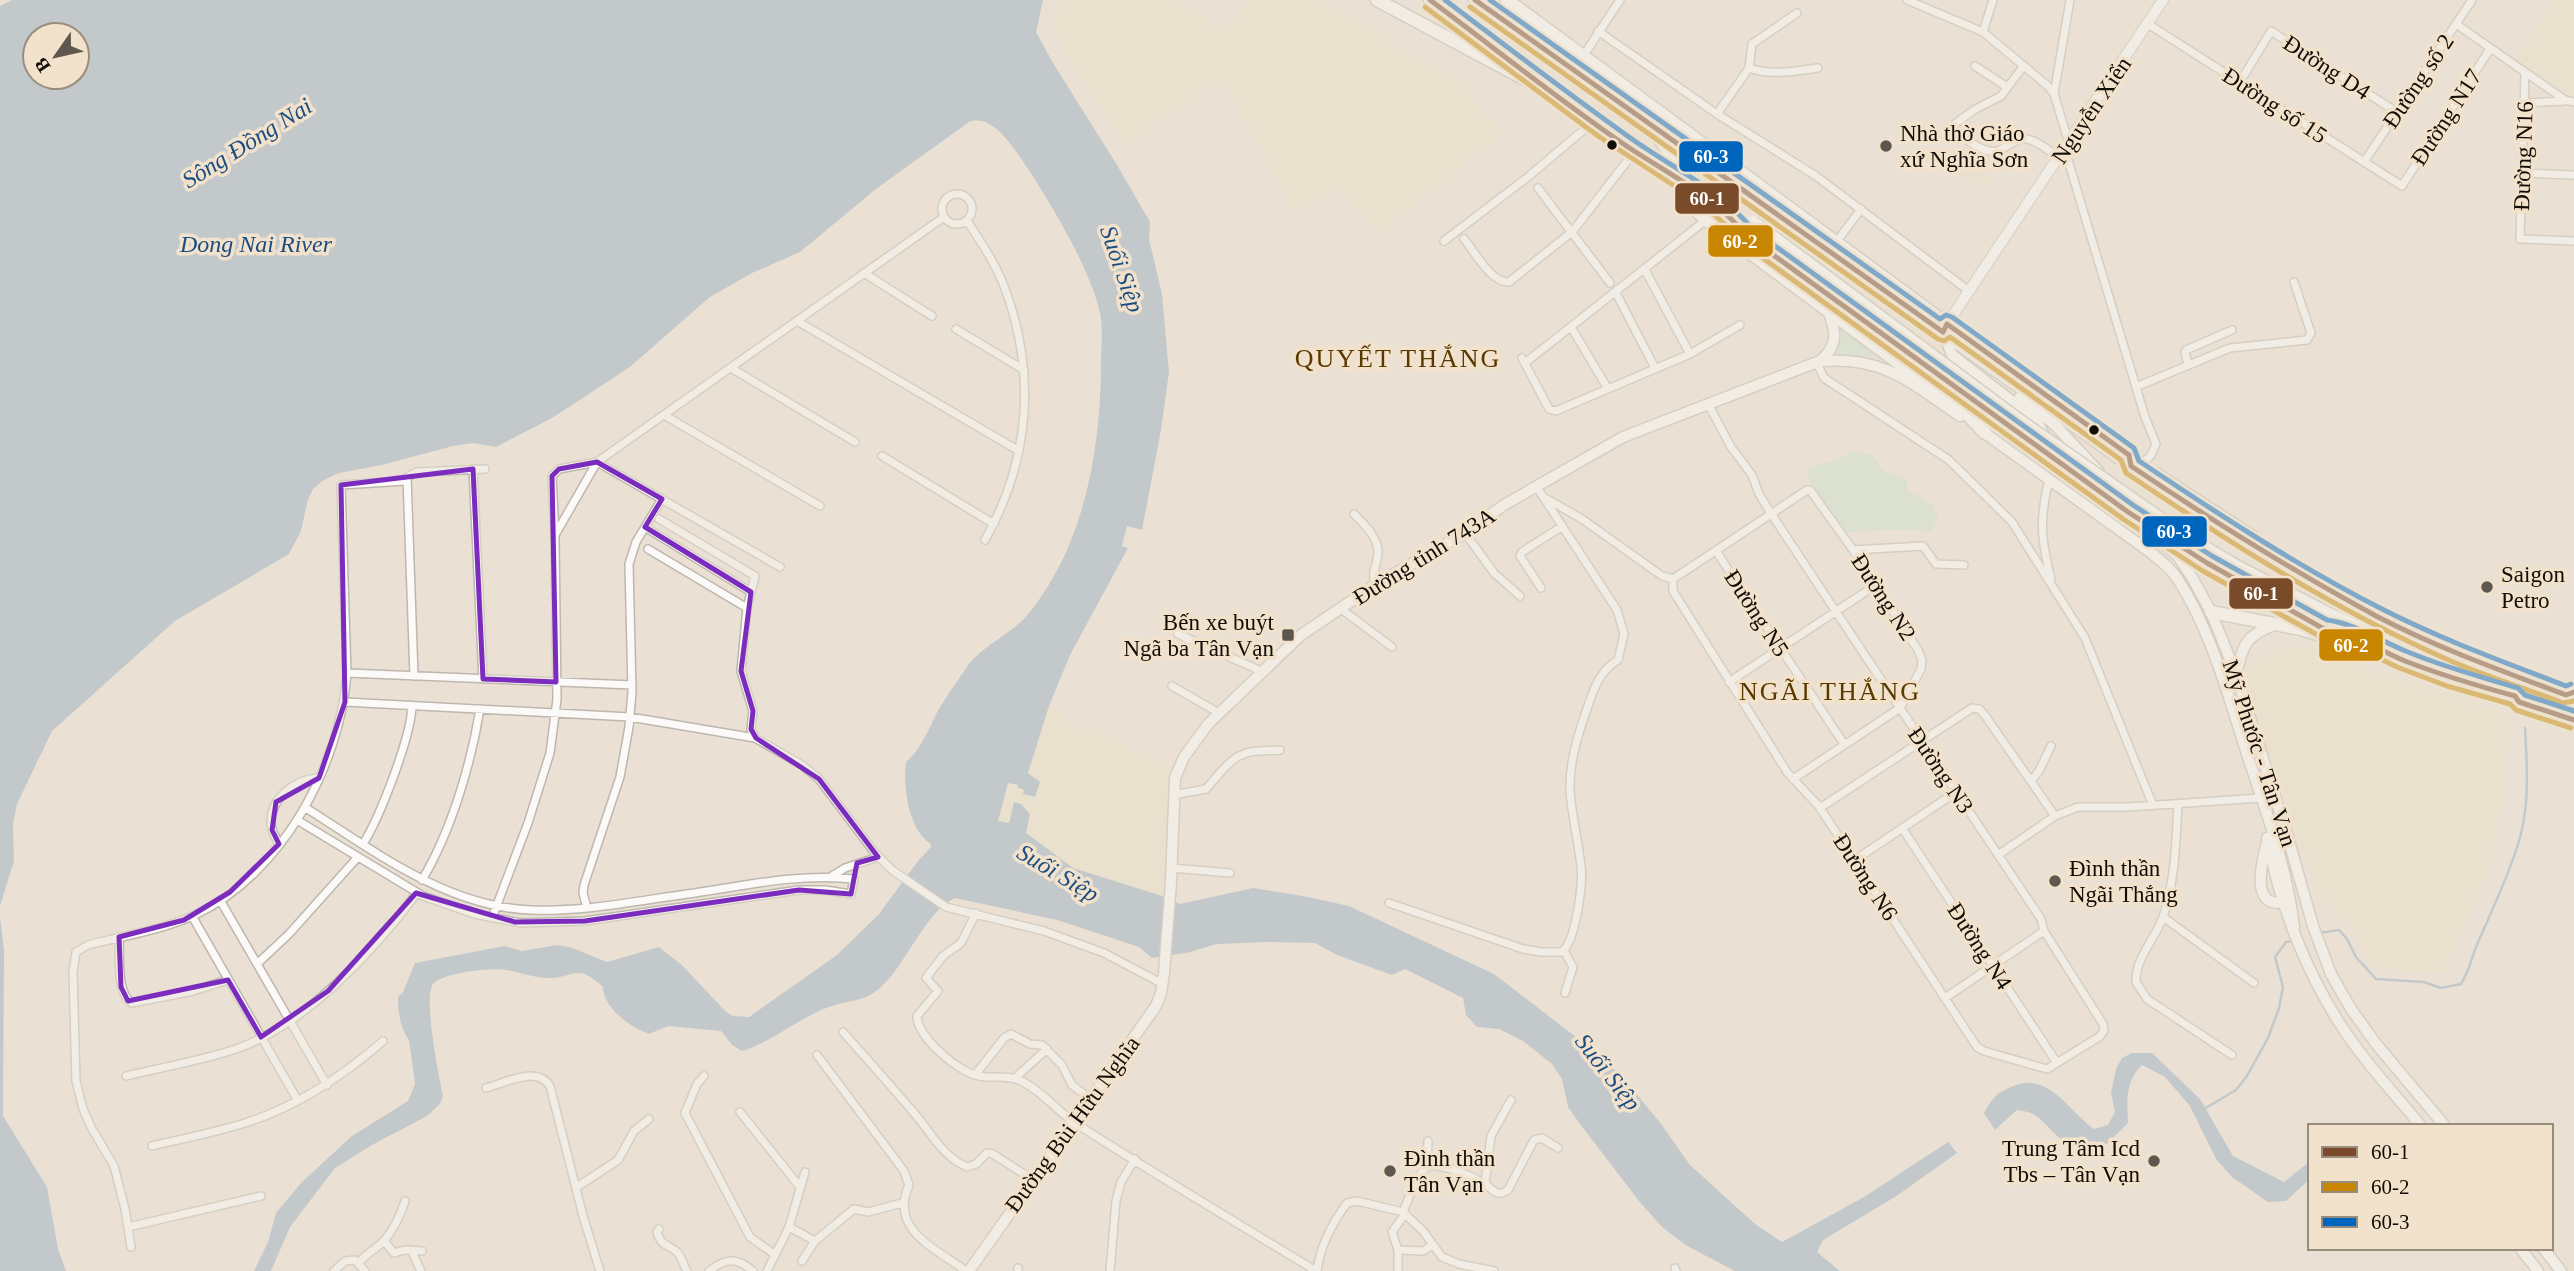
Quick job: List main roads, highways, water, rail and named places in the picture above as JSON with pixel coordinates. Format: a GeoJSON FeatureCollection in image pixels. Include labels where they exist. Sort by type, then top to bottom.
{"type":"FeatureCollection","features":[{"type":"Feature","properties":{"kind":"highway"},"geometry":{"type":"LineString","coordinates":[[1377,0],[1557,95]]}},
{"type":"Feature","properties":{"kind":"highway"},"geometry":{"type":"LineString","coordinates":[[1430,0],[1593,122],[1635,152],[1670,172],[2097,482],[2213,560],[2343,631],[2401,659]]}},
{"type":"Feature","properties":{"kind":"highway"},"geometry":{"type":"LineString","coordinates":[[1475,0],[1595,88],[1945,328],[2136,470],[2152,471],[2301,566],[2308,576],[2379,617],[2457,654],[2571,695]]}},
{"type":"Feature","properties":{"kind":"highway"},"geometry":{"type":"LineString","coordinates":[[1507,0],[1832,248]]}},
{"type":"Feature","properties":{"kind":"highway"},"geometry":{"type":"LineString","coordinates":[[1549,55],[1582,58]]}},
{"type":"Feature","properties":{"kind":"highway"},"geometry":{"type":"LineString","coordinates":[[1582,58],[1595,88]]}},
{"type":"Feature","properties":{"kind":"highway"},"geometry":{"type":"LineString","coordinates":[[1650,126],[1682,171],[1751,230]]}},
{"type":"Feature","properties":{"kind":"highway"},"geometry":{"type":"LineString","coordinates":[[1670,172],[1685,199],[1706,220],[1966,413],[1985,433]]}},
{"type":"Feature","properties":{"kind":"highway"},"geometry":{"type":"LineString","coordinates":[[2211,612],[2301,629],[2401,659],[2450,678],[2574,714]]}},
{"type":"Feature","properties":{"kind":"highway"},"geometry":{"type":"LineString","coordinates":[[2329,622],[2411,651],[2457,654]]}},
{"type":"Feature","properties":{"kind":"highway"},"geometry":{"type":"LineString","coordinates":[[2424,639],[2441,637],[2476,653],[2486,665]]}},
{"type":"Feature","properties":{"kind":"highway"},"geometry":{"type":"LineString","coordinates":[[2515,696],[2519,702],[2574,720]]}},
{"type":"Feature","properties":{"kind":"main road","name":"Nguyễn Xiển"},"geometry":{"type":"LineString","coordinates":[[1945,328],[2164,0]]}},
{"type":"Feature","properties":{"kind":"main road"},"geometry":{"type":"LineString","coordinates":[[1818,362],[1831,352],[1835,341],[1835,327],[1828,310]]}},
{"type":"Feature","properties":{"kind":"main road"},"geometry":{"type":"LineString","coordinates":[[1945,328],[1952,355],[2035,419],[2045,432],[2052,461],[2058,470],[2178,556],[2211,612]]}},
{"type":"Feature","properties":{"kind":"main road","name":"Đường tỉnh 743A"},"geometry":{"type":"LineString","coordinates":[[1171,882],[1173,795],[1175,778],[1184,757],[1209,723],[1301,635],[1375,585],[1465,533],[1504,505],[1623,437],[1818,362],[1853,361],[1885,368],[1985,433],[2167,565],[2196,610]]}},
{"type":"Feature","properties":{"kind":"main road"},"geometry":{"type":"LineString","coordinates":[[2003,394],[2021,397],[2053,424],[2096,468],[2128,514],[2155,538]]}},
{"type":"Feature","properties":{"kind":"main road","name":"Mỹ Phước - Tân Vạn"},"geometry":{"type":"LineString","coordinates":[[2196,610],[2232,704],[2272,826],[2287,901]]}},
{"type":"Feature","properties":{"kind":"main road","name":"Mỹ Phước - Tân Vạn"},"geometry":{"type":"LineString","coordinates":[[2211,612],[2236,674],[2313,926],[2331,974],[2351,1009],[2377,1045],[2443,1124]]}},
{"type":"Feature","properties":{"kind":"main road"},"geometry":{"type":"LineString","coordinates":[[2236,674],[2240,654],[2248,640],[2255,632],[2276,624]]}},
{"type":"Feature","properties":{"kind":"main road","name":"Mỹ Phước - Tân Vạn"},"geometry":{"type":"LineString","coordinates":[[2272,826],[2267,838],[2260,879],[2261,890],[2267,899],[2287,901]]}},
{"type":"Feature","properties":{"kind":"main road","name":"Mỹ Phước - Tân Vạn"},"geometry":{"type":"LineString","coordinates":[[2267,838],[2294,927],[2316,982],[2345,1032],[2419,1124]]}},
{"type":"Feature","properties":{"kind":"main road","name":"Đường Bùi Hữu Nghĩa"},"geometry":{"type":"LineString","coordinates":[[968,1271],[1150,1016],[1161,993],[1171,882]]}},
{"type":"Feature","properties":{"kind":"main road"},"geometry":{"type":"LineString","coordinates":[[2287,901],[2304,895]]}},
{"type":"Feature","properties":{"kind":"main road"},"geometry":{"type":"LineString","coordinates":[[2522,1250],[2538,1271]]}},
{"type":"Feature","properties":{"kind":"main road"},"geometry":{"type":"LineString","coordinates":[[2545,1250],[2561,1271]]}},
{"type":"Feature","properties":{"kind":"water","name":"Dong Nai River"},"geometry":{"type":"Polygon","coordinates":[[[12,0],[1043,0],[1036,32],[1150,222],[1149,239],[1162,294],[1169,372],[1142,530],[1127,526],[1122,546],[1128,548],[1070,655],[1049,706],[1028,773],[1040,782],[1035,797],[1023,794],[1024,790],[1017,787],[1018,785],[1008,783],[998,821],[1009,823],[1014,802],[1021,804],[1030,814],[1026,833],[1073,868],[1180,904],[1253,888],[1349,906],[1494,974],[1589,1047],[1622,1076],[1690,1165],[1755,1224],[1782,1242],[1864,1197],[1948,1142],[1957,1153],[1895,1197],[1823,1240],[1817,1252],[1840,1271],[1735,1271],[1687,1246],[1662,1227],[1639,1201],[1568,1107],[1562,1079],[1552,1064],[1523,1041],[1499,1029],[1477,1027],[1466,1015],[1463,998],[1405,969],[1392,975],[1337,955],[1315,943],[1217,944],[1186,953],[1152,958],[1139,947],[1057,920],[955,898],[935,914],[892,975],[876,991],[864,998],[837,1004],[818,1012],[742,1051],[732,1045],[721,1031],[668,1026],[649,1034],[642,1031],[619,1016],[608,1003],[603,987],[583,974],[548,978],[490,969],[456,974],[438,980],[430,992],[430,1005],[443,1096],[440,1104],[427,1116],[335,1168],[290,1227],[271,1271],[254,1271],[268,1242],[276,1213],[301,1183],[352,1136],[408,1101],[415,1084],[409,1040],[400,1019],[398,997],[403,992],[415,963],[505,946],[522,951],[557,945],[570,947],[607,962],[659,947],[682,965],[726,1012],[733,1016],[749,1017],[837,955],[879,914],[931,847],[912,818],[905,783],[906,762],[918,749],[942,704],[969,664],[983,650],[1015,627],[1029,613],[1048,586],[1064,557],[1076,526],[1086,494],[1098,428],[1102,335],[1097,301],[1081,261],[1046,197],[1008,141],[986,122],[969,122],[876,189],[800,252],[752,273],[710,297],[630,367],[552,418],[496,447],[473,443],[453,446],[382,465],[339,473],[322,481],[313,489],[308,499],[301,531],[289,554],[175,621],[52,731],[17,804],[13,823],[14,861],[0,906],[0,6],[12,0]]]}},
{"type":"Feature","properties":{"kind":"water"},"geometry":{"type":"Polygon","coordinates":[[[0,916],[4,951],[3,1116],[47,1187],[58,1249],[66,1271],[0,1271],[0,916]]]}},
{"type":"Feature","properties":{"kind":"water"},"geometry":{"type":"Polygon","coordinates":[[[2132,1053],[2152,1053],[2200,1099],[2233,1156],[2284,1182],[2308,1163],[2308,1181],[2286,1201],[2268,1202],[2232,1177],[2216,1159],[2190,1106],[2165,1077],[2142,1065],[2130,1085],[2128,1123],[2107,1144],[2093,1151],[2065,1142],[2039,1118],[2026,1111],[2017,1110],[1995,1130],[1984,1113],[2000,1092],[2016,1085],[2039,1084],[2058,1096],[2094,1129],[2108,1125],[2115,1112],[2111,1093],[2116,1069],[2122,1058],[2132,1053]]]}},
{"type":"Feature","properties":{"kind":"waterway"},"geometry":{"type":"LineString","coordinates":[[2318,933],[2339,930],[2356,957],[2376,979],[2424,982],[2441,988],[2461,984],[2506,879],[2522,827],[2527,785],[2525,728]]}},
{"type":"Feature","properties":{"kind":"waterway"},"geometry":{"type":"LineString","coordinates":[[2204,1109],[2236,1090],[2268,1038],[2283,987],[2275,957],[2286,942],[2292,941]]}},
{"type":"Feature","properties":{"kind":"place","name":"Nhà thờ Giáo xứ Nghĩa Sơn"},"geometry":{"type":"Point","coordinates":[1886,146]}},
{"type":"Feature","properties":{"kind":"place","name":"Saigon Petro"},"geometry":{"type":"Point","coordinates":[2487,587]}},
{"type":"Feature","properties":{"kind":"place","name":"Bến xe buýt Ngã ba Tân Vạn"},"geometry":{"type":"Point","coordinates":[1288,635]}},
{"type":"Feature","properties":{"kind":"place","name":"Đình thần Ngãi Thắng"},"geometry":{"type":"Point","coordinates":[2055,881]}},
{"type":"Feature","properties":{"kind":"place","name":"Trung Tâm Icd Tbs – Tân Vạn"},"geometry":{"type":"Point","coordinates":[2154,1161]}},
{"type":"Feature","properties":{"kind":"place","name":"Đình thần Tân Vạn"},"geometry":{"type":"Point","coordinates":[1390,1171]}},
{"type":"Feature","properties":{"kind":"district","name":"QUYẾT THẮNG"},"geometry":{"type":"Point","coordinates":[1398,358]}},
{"type":"Feature","properties":{"kind":"district","name":"NGÃI THẮNG"},"geometry":{"type":"Point","coordinates":[1830,691]}},
{"type":"Feature","properties":{"kind":"water label","name":"Sông Đồng Nai"},"geometry":{"type":"Point","coordinates":[247,143]}},
{"type":"Feature","properties":{"kind":"water label","name":"Suối Siệp"},"geometry":{"type":"Point","coordinates":[1122,269]}},
{"type":"Feature","properties":{"kind":"water label","name":"Suối Siệp"},"geometry":{"type":"Point","coordinates":[1058,873]}},
{"type":"Feature","properties":{"kind":"water label","name":"Suối Siệp"},"geometry":{"type":"Point","coordinates":[1608,1072]}}]}
